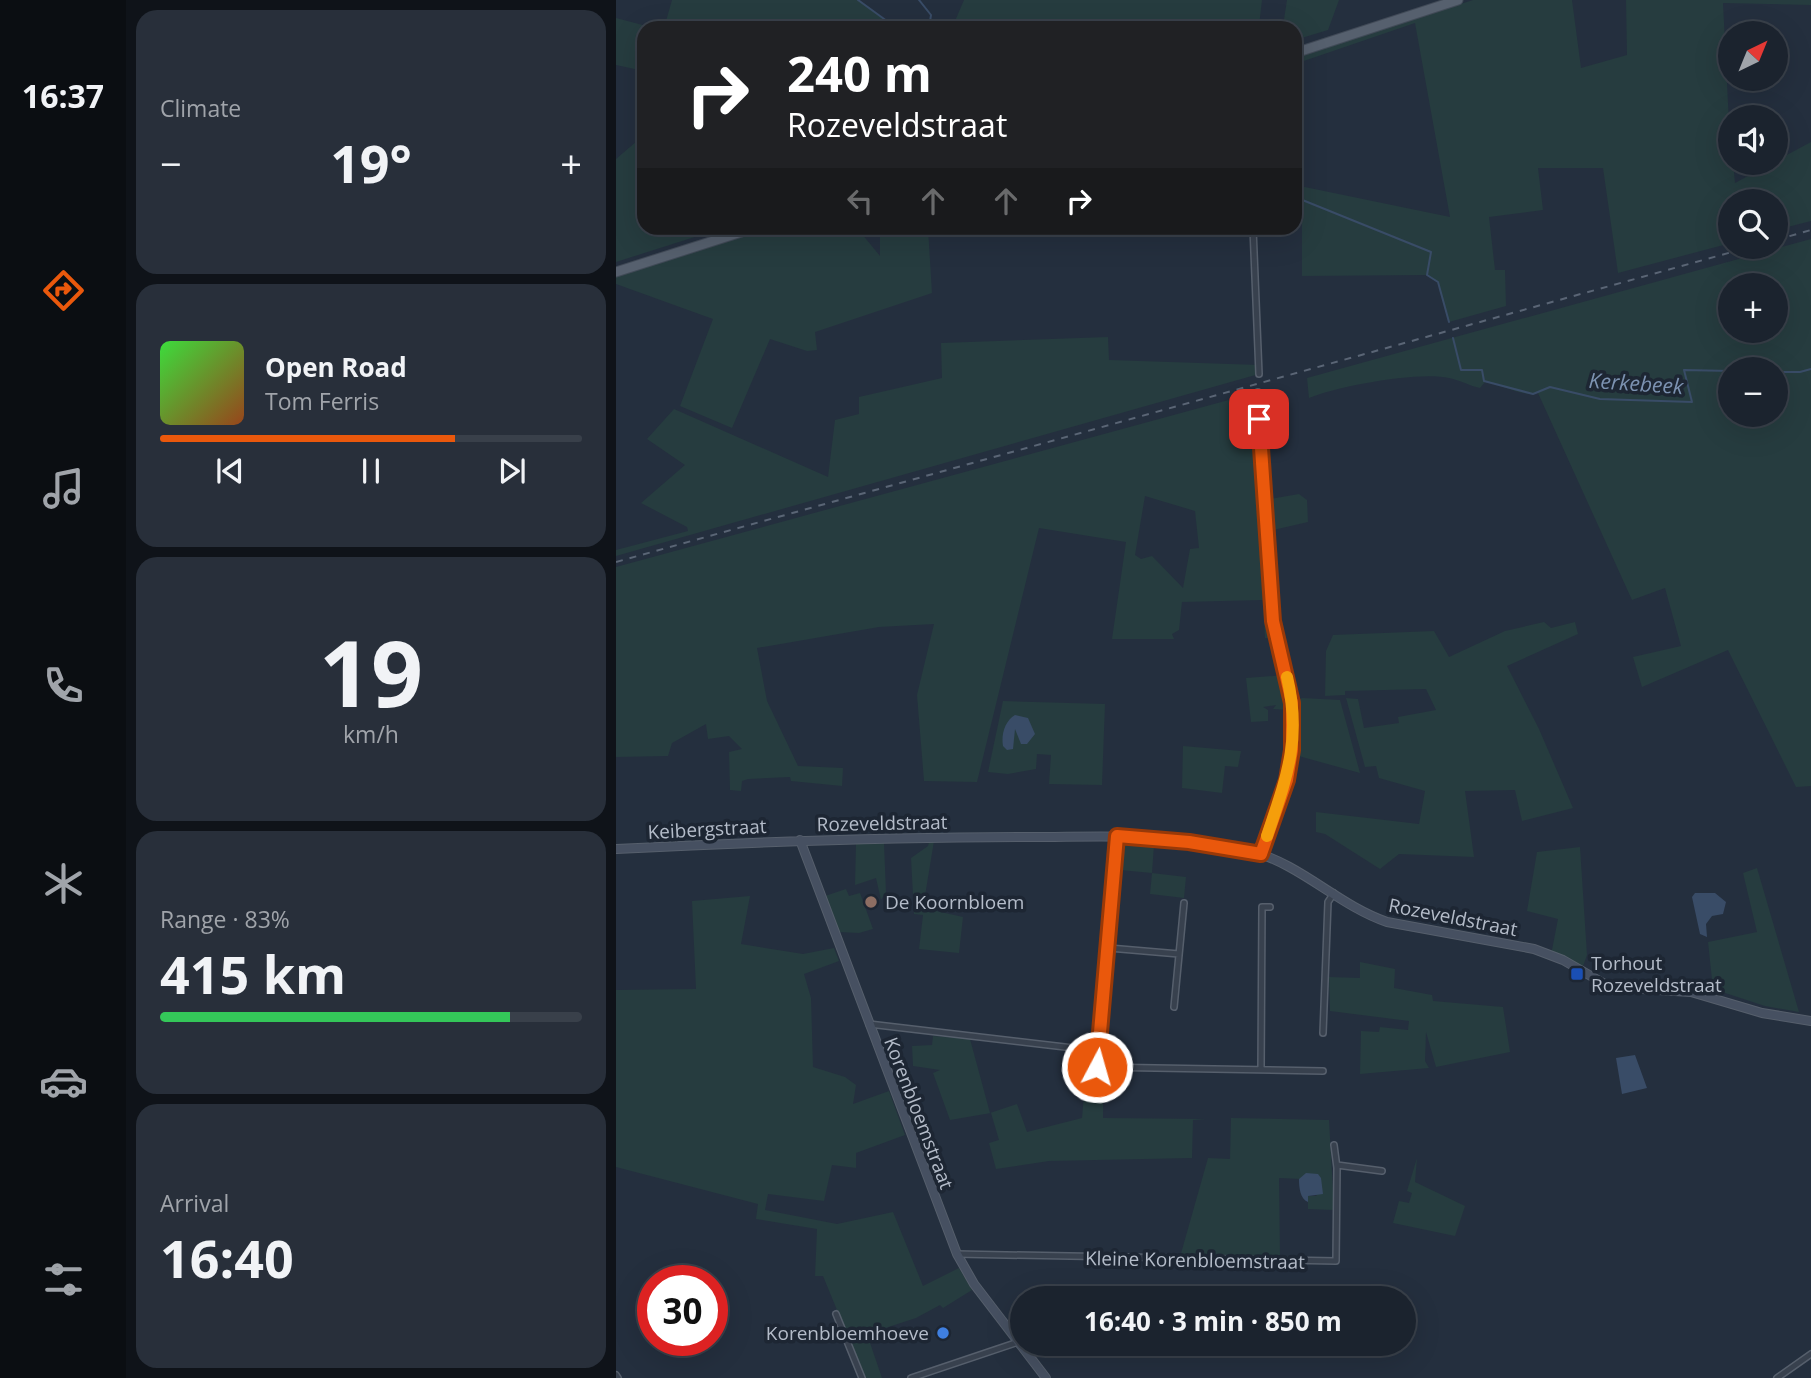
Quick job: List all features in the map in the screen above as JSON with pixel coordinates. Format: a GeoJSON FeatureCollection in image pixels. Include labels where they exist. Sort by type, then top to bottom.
{"type":"FeatureCollection","features":[{"type":"Feature","properties":{"kind":"main road"},"geometry":{"type":"LineString","coordinates":[[1302,51],[1458,0]]}},
{"type":"Feature","properties":{"kind":"main road"},"geometry":{"type":"LineString","coordinates":[[616,272],[732,235]]}},
{"type":"Feature","properties":{"kind":"street"},"geometry":{"type":"LineString","coordinates":[[1253,235],[1259,374]]}},
{"type":"Feature","properties":{"kind":"street"},"geometry":{"type":"LineString","coordinates":[[1258,392],[1273,621],[1292,703],[1292,750],[1287,780],[1261,854]]}},
{"type":"Feature","properties":{"kind":"street"},"geometry":{"type":"LineString","coordinates":[[1097,1067],[1117,836]]}},
{"type":"Feature","properties":{"kind":"street","name":"Rozeveldstraat"},"geometry":{"type":"LineString","coordinates":[[800,840],[1117,836],[1189,842],[1261,854],[1297,868],[1334,893],[1387,922],[1547,953],[1610,987],[1691,992],[1773,1016],[1811,1021]]}},
{"type":"Feature","properties":{"kind":"street","name":"Keibergstraat"},"geometry":{"type":"LineString","coordinates":[[616,849],[800,840]]}},
{"type":"Feature","properties":{"kind":"street","name":"Korenbloemstraat"},"geometry":{"type":"LineString","coordinates":[[800,840],[957,1254],[974,1284],[1010,1331]]}},
{"type":"Feature","properties":{"kind":"street"},"geometry":{"type":"LineString","coordinates":[[1323,1033],[1328,902],[1334,893]]}},
{"type":"Feature","properties":{"kind":"street"},"geometry":{"type":"LineString","coordinates":[[1174,1007],[1184,902]]}},
{"type":"Feature","properties":{"kind":"street"},"geometry":{"type":"LineString","coordinates":[[1261,1070],[1262,907],[1270,907]]}},
{"type":"Feature","properties":{"kind":"street"},"geometry":{"type":"LineString","coordinates":[[1109,948],[1179,954]]}},
{"type":"Feature","properties":{"kind":"street"},"geometry":{"type":"LineString","coordinates":[[869,1024],[1099,1051]]}},
{"type":"Feature","properties":{"kind":"street"},"geometry":{"type":"LineString","coordinates":[[1088,1067],[1323,1070]]}},
{"type":"Feature","properties":{"kind":"street"},"geometry":{"type":"LineString","coordinates":[[1334,1145],[1337,1165],[1382,1171]]}},
{"type":"Feature","properties":{"kind":"street","name":"Kleine Korenbloemstraat"},"geometry":{"type":"LineString","coordinates":[[957,1254],[1336,1261],[1337,1165]]}},
{"type":"Feature","properties":{"kind":"street"},"geometry":{"type":"LineString","coordinates":[[836,1314],[862,1378]]}},
{"type":"Feature","properties":{"kind":"street"},"geometry":{"type":"LineString","coordinates":[[911,1378],[1010,1345]]}},
{"type":"Feature","properties":{"kind":"street"},"geometry":{"type":"LineString","coordinates":[[1777,1378],[1811,1353]]}},
{"type":"Feature","properties":{"kind":"street","name":"Korenbloemstraat"},"geometry":{"type":"LineString","coordinates":[[1029,1356],[1046,1378]]}},
{"type":"Feature","properties":{"kind":"green space"},"geometry":{"type":"Polygon","coordinates":[[[672,0],[858,0],[887,21],[666,21],[672,0]]]}},
{"type":"Feature","properties":{"kind":"green space"},"geometry":{"type":"Polygon","coordinates":[[[964,0],[1262,0],[1260,21],[955,21],[964,0]]]}},
{"type":"Feature","properties":{"kind":"green space"},"geometry":{"type":"Polygon","coordinates":[[[1287,0],[1339,0],[1328,30],[1302,38],[1302,21],[1284,21],[1287,0]]]}},
{"type":"Feature","properties":{"kind":"green space"},"geometry":{"type":"Polygon","coordinates":[[[1473,0],[1572,0],[1581,68],[1627,55],[1626,0],[1811,0],[1811,5],[1723,3],[1724,21],[1718,21],[1718,91],[1727,91],[1728,105],[1718,105],[1718,175],[1734,175],[1735,183],[1750,175],[1788,175],[1788,154],[1811,142],[1811,221],[1788,227],[1788,189],[1718,189],[1718,246],[1618,273],[1603,168],[1538,168],[1543,210],[1489,217],[1495,270],[1505,270],[1506,306],[1449,322],[1438,282],[1427,275],[1302,276],[1302,186],[1450,217],[1415,23],[1302,62],[1302,55],[1473,0]]]}},
{"type":"Feature","properties":{"kind":"green space"},"geometry":{"type":"Polygon","coordinates":[[[616,18],[637,24],[637,70],[616,65],[616,18]]]}},
{"type":"Feature","properties":{"kind":"green space"},"geometry":{"type":"Polygon","coordinates":[[[637,141],[637,235],[701,235],[616,262],[616,159],[637,141]]]}},
{"type":"Feature","properties":{"kind":"green space"},"geometry":{"type":"Polygon","coordinates":[[[748,235],[863,235],[880,256],[880,235],[928,235],[932,293],[815,332],[817,350],[807,351],[770,339],[732,428],[680,406],[713,319],[616,284],[616,277],[748,235]]]}},
{"type":"Feature","properties":{"kind":"green space"},"geometry":{"type":"Polygon","coordinates":[[[1811,239],[1811,786],[1796,787],[1728,650],[1642,687],[1633,657],[1681,646],[1665,588],[1632,600],[1538,393],[1518,392],[1485,382],[1480,388],[1449,378],[1419,376],[1358,385],[1309,398],[1307,378],[1738,259],[1788,259],[1788,245],[1811,239]]]}},
{"type":"Feature","properties":{"kind":"green space"},"geometry":{"type":"Polygon","coordinates":[[[1108,337],[1109,360],[1259,365],[1259,374],[616,556],[616,550],[688,531],[687,527],[641,503],[685,465],[647,439],[674,409],[828,477],[835,420],[859,414],[859,397],[942,378],[941,343],[1108,337]]]}},
{"type":"Feature","properties":{"kind":"green space"},"geometry":{"type":"Polygon","coordinates":[[[1258,392],[1264,500],[1299,494],[1307,500],[1308,522],[1265,532],[1278,638],[1265,638],[1263,600],[1182,602],[1179,630],[1172,634],[1174,639],[1112,639],[1126,542],[1039,528],[977,782],[924,781],[917,695],[934,624],[879,627],[757,648],[767,701],[798,766],[843,768],[842,786],[791,781],[790,777],[748,779],[742,781],[741,791],[730,790],[729,752],[742,749],[729,736],[708,739],[706,724],[672,743],[668,756],[616,757],[616,567],[1258,392]],[[1145,496],[1135,555],[1141,559],[1152,556],[1183,588],[1190,549],[1199,548],[1195,511],[1145,496]]]}},
{"type":"Feature","properties":{"kind":"green space"},"geometry":{"type":"Polygon","coordinates":[[[1544,622],[1551,628],[1575,622],[1578,634],[1507,666],[1539,729],[1573,808],[1522,821],[1515,790],[1465,791],[1474,857],[1399,854],[1380,869],[1325,834],[1316,832],[1316,812],[1419,824],[1425,791],[1379,778],[1376,766],[1365,767],[1346,698],[1358,699],[1364,728],[1399,723],[1398,717],[1436,710],[1426,689],[1345,691],[1345,695],[1325,696],[1326,651],[1333,635],[1434,631],[1449,657],[1505,631],[1544,622]]]}},
{"type":"Feature","properties":{"kind":"green space"},"geometry":{"type":"Polygon","coordinates":[[[1285,675],[1290,710],[1273,709],[1276,705],[1263,707],[1268,710],[1268,721],[1251,722],[1246,678],[1285,675]]]}},
{"type":"Feature","properties":{"kind":"green space"},"geometry":{"type":"Polygon","coordinates":[[[1302,698],[1340,700],[1360,773],[1295,755],[1294,703],[1302,698]]]}},
{"type":"Feature","properties":{"kind":"green space"},"geometry":{"type":"Polygon","coordinates":[[[1003,701],[1105,704],[1102,785],[1049,784],[1051,755],[1037,754],[1036,769],[1008,774],[988,772],[1003,701]]]}},
{"type":"Feature","properties":{"kind":"green space"},"geometry":{"type":"Polygon","coordinates":[[[1183,746],[1241,751],[1238,767],[1225,766],[1222,793],[1182,788],[1183,746]]]}},
{"type":"Feature","properties":{"kind":"green space"},"geometry":{"type":"Polygon","coordinates":[[[934,841],[923,908],[963,917],[959,953],[919,949],[923,915],[914,914],[911,858],[928,846],[929,842],[934,841]]]}},
{"type":"Feature","properties":{"kind":"green space"},"geometry":{"type":"Polygon","coordinates":[[[884,843],[886,892],[881,900],[876,878],[855,885],[856,844],[884,843]]]}},
{"type":"Feature","properties":{"kind":"green space"},"geometry":{"type":"Polygon","coordinates":[[[1128,843],[1154,845],[1152,873],[1120,870],[1123,847],[1128,843]]]}},
{"type":"Feature","properties":{"kind":"green space"},"geometry":{"type":"Polygon","coordinates":[[[1580,847],[1587,955],[1581,972],[1551,955],[1558,919],[1527,911],[1537,852],[1580,847]]]}},
{"type":"Feature","properties":{"kind":"green space"},"geometry":{"type":"Polygon","coordinates":[[[1757,868],[1799,1012],[1765,1006],[1713,989],[1708,942],[1757,932],[1743,873],[1757,868]]]}},
{"type":"Feature","properties":{"kind":"green space"},"geometry":{"type":"Polygon","coordinates":[[[1152,873],[1186,877],[1184,898],[1150,894],[1152,873]]]}},
{"type":"Feature","properties":{"kind":"green space"},"geometry":{"type":"Polygon","coordinates":[[[846,889],[849,896],[860,893],[873,929],[859,933],[839,932],[825,896],[846,889]]]}},
{"type":"Feature","properties":{"kind":"green space"},"geometry":{"type":"Polygon","coordinates":[[[750,896],[741,944],[803,954],[834,948],[839,961],[804,974],[811,998],[813,1067],[845,1077],[856,1085],[853,1104],[889,1091],[905,1135],[856,1153],[856,1168],[832,1165],[824,1201],[768,1194],[765,1210],[837,1224],[893,1212],[923,1286],[959,1268],[972,1290],[943,1308],[940,1305],[916,1318],[867,1334],[882,1378],[865,1378],[823,1276],[815,1276],[817,1229],[756,1219],[758,1204],[616,1167],[616,990],[696,989],[692,901],[750,896]]]}},
{"type":"Feature","properties":{"kind":"green space"},"geometry":{"type":"Polygon","coordinates":[[[1360,962],[1395,969],[1394,988],[1432,995],[1433,1001],[1503,1007],[1510,1052],[1436,1067],[1426,1032],[1425,1061],[1429,1068],[1360,1074],[1361,1031],[1379,1032],[1380,1027],[1408,1030],[1409,1021],[1330,1011],[1329,977],[1360,978],[1360,962]]]}},
{"type":"Feature","properties":{"kind":"green space"},"geometry":{"type":"Polygon","coordinates":[[[933,1036],[970,1039],[990,1113],[1017,1104],[1027,1132],[1082,1118],[1086,1070],[1103,1071],[1103,1118],[1206,1119],[1193,1120],[1192,1158],[1049,1161],[996,1169],[989,1143],[999,1140],[991,1113],[950,1120],[933,1073],[940,1070],[913,1066],[912,1046],[932,1045],[933,1036]]]}},
{"type":"Feature","properties":{"kind":"green space"},"geometry":{"type":"Polygon","coordinates":[[[1231,1118],[1329,1120],[1334,1210],[1308,1209],[1308,1196],[1317,1196],[1302,1179],[1279,1178],[1280,1258],[1180,1257],[1208,1158],[1230,1159],[1231,1118]]]}},
{"type":"Feature","properties":{"kind":"green space"},"geometry":{"type":"Polygon","coordinates":[[[1417,1158],[1415,1182],[1465,1206],[1455,1236],[1393,1223],[1399,1201],[1409,1203],[1412,1193],[1407,1191],[1417,1158]]]}},
{"type":"Feature","properties":{"kind":"water"},"geometry":{"type":"Polygon","coordinates":[[[1015,715],[1028,718],[1035,734],[1027,744],[1021,744],[1015,729],[1013,749],[1007,750],[1003,746],[1003,733],[1006,724],[1015,715]]]}},
{"type":"Feature","properties":{"kind":"water"},"geometry":{"type":"Polygon","coordinates":[[[1695,893],[1715,893],[1726,902],[1723,914],[1712,916],[1706,924],[1707,937],[1700,934],[1692,897],[1695,893]]]}},
{"type":"Feature","properties":{"kind":"water"},"geometry":{"type":"Polygon","coordinates":[[[1635,1055],[1647,1088],[1622,1094],[1616,1058],[1635,1055]]]}},
{"type":"Feature","properties":{"kind":"water"},"geometry":{"type":"Polygon","coordinates":[[[1306,1173],[1318,1174],[1323,1194],[1308,1196],[1308,1202],[1302,1196],[1299,1186],[1299,1179],[1306,1173]]]}},
{"type":"Feature","properties":{"kind":"waterway","name":"Kerkebeek"},"geometry":{"type":"LineString","coordinates":[[858,0],[887,21]]}},
{"type":"Feature","properties":{"kind":"waterway"},"geometry":{"type":"LineString","coordinates":[[919,0],[931,15],[930,21]]}},
{"type":"Feature","properties":{"kind":"waterway","name":"Kerkebeek"},"geometry":{"type":"LineString","coordinates":[[1302,200],[1431,252],[1427,275],[1438,282],[1449,322]]}},
{"type":"Feature","properties":{"kind":"waterway","name":"Kerkebeek"},"geometry":{"type":"LineString","coordinates":[[1453,338],[1461,370],[1482,370],[1484,381],[1533,394],[1550,387],[1600,399],[1692,402],[1684,370],[1718,371]]}},
{"type":"Feature","properties":{"kind":"waterway","name":"Kerkebeek"},"geometry":{"type":"LineString","coordinates":[[1788,372],[1811,369]]}},
{"type":"Feature","properties":{"kind":"railway"},"geometry":{"type":"LineString","coordinates":[[1788,237],[1811,230]]}},
{"type":"Feature","properties":{"kind":"railway"},"geometry":{"type":"LineString","coordinates":[[616,562],[1718,256]]}},
{"type":"Feature","properties":{"kind":"slow traffic"},"geometry":{"type":"LineString","coordinates":[[1267,836],[1290,768],[1292,703],[1287,677]]}},
{"type":"Feature","properties":{"kind":"place","name":"De Koornbloem"},"geometry":{"type":"Point","coordinates":[871,902]}},
{"type":"Feature","properties":{"kind":"place","name":"Torhout Rozeveldstraat"},"geometry":{"type":"Point","coordinates":[1577,974]}},
{"type":"Feature","properties":{"kind":"place","name":"Korenbloemhoeve"},"geometry":{"type":"Point","coordinates":[943,1333]}},
{"type":"Feature","properties":{"kind":"route"},"geometry":{"type":"LineString","coordinates":[[1097,1067],[1117,836],[1189,842],[1250,850],[1261,854],[1287,780],[1292,750],[1292,703],[1273,621],[1259,419]]}}]}
